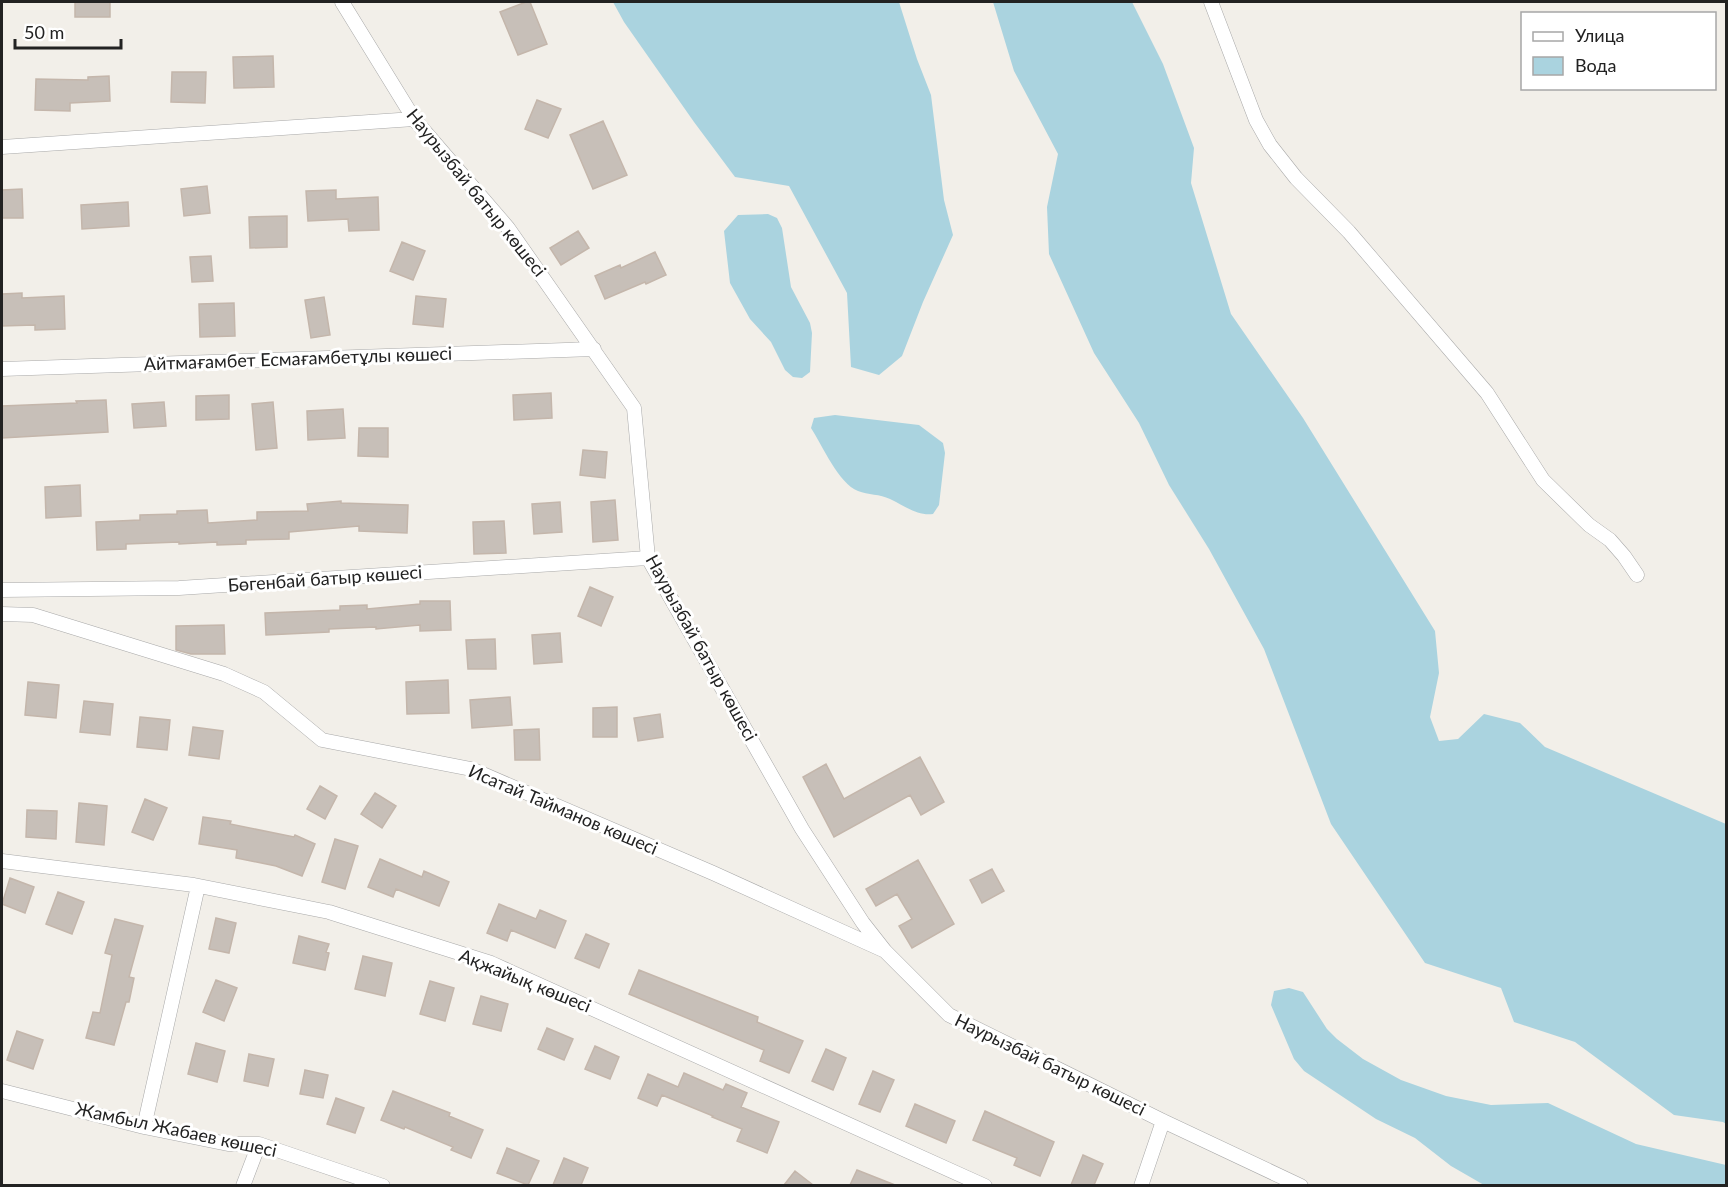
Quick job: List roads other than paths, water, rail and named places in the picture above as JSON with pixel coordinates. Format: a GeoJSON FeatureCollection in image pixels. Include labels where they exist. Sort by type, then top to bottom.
{"type":"FeatureCollection","features":[{"type":"Feature","properties":{"kind":"street","name":"Наурызбай батыр көшесі"},"geometry":{"type":"LineString","coordinates":[[342,2],[414,119],[508,228],[634,408],[648,558],[802,829],[863,923],[885,951],[949,1015],[1163,1121]]}},
{"type":"Feature","properties":{"kind":"street"},"geometry":{"type":"LineString","coordinates":[[1211,2],[1256,120],[1270,145],[1296,178],[1348,232],[1487,393],[1543,480],[1583,519],[1610,540],[1637,575]]}},
{"type":"Feature","properties":{"kind":"street"},"geometry":{"type":"LineString","coordinates":[[2,147],[414,119]]}},
{"type":"Feature","properties":{"kind":"street","name":"Айтмағамбет Есмағамбетұлы көшесі"},"geometry":{"type":"LineString","coordinates":[[2,369],[594,348]]}},
{"type":"Feature","properties":{"kind":"street","name":"Бөгенбай батыр көшесі"},"geometry":{"type":"LineString","coordinates":[[2,590],[179,588],[648,558]]}},
{"type":"Feature","properties":{"kind":"street","name":"Исатай Тайманов көшесі"},"geometry":{"type":"LineString","coordinates":[[2,614],[33,615],[224,674],[264,692],[322,740],[471,769],[703,869],[885,951]]}},
{"type":"Feature","properties":{"kind":"street","name":"Ақжайық көшесі"},"geometry":{"type":"LineString","coordinates":[[2,861],[198,886],[329,912],[491,963],[985,1185]]}},
{"type":"Feature","properties":{"kind":"street"},"geometry":{"type":"LineString","coordinates":[[144,1128],[198,886]]}},
{"type":"Feature","properties":{"kind":"street","name":"Жамбыл Жабаев көшесі"},"geometry":{"type":"LineString","coordinates":[[2,1092],[144,1128],[228,1144],[259,1144],[383,1185]]}},
{"type":"Feature","properties":{"kind":"street"},"geometry":{"type":"LineString","coordinates":[[1141,1185],[1163,1121],[1301,1185]]}},
{"type":"Feature","properties":{"kind":"street"},"geometry":{"type":"LineString","coordinates":[[243,1185],[259,1144]]}},
{"type":"Feature","properties":{"kind":"water"},"geometry":{"type":"Polygon","coordinates":[[[613,2],[899,2],[931,95],[944,200],[953,235],[902,356],[879,375],[851,367],[847,293],[789,186],[735,177],[624,22],[613,2]]]}},
{"type":"Feature","properties":{"kind":"water"},"geometry":{"type":"Polygon","coordinates":[[[993,2],[1132,2],[1163,64],[1194,148],[1191,183],[1231,314],[1303,418],[1435,631],[1439,673],[1430,717],[1439,741],[1458,739],[1484,714],[1520,723],[1545,747],[1726,824],[1726,1124],[1674,1115],[1575,1042],[1514,1022],[1501,988],[1425,963],[1331,824],[1264,649],[1209,549],[1169,485],[1139,423],[1094,353],[1049,254],[1047,207],[1058,154],[1014,71],[993,2]]]}},
{"type":"Feature","properties":{"kind":"water"},"geometry":{"type":"Polygon","coordinates":[[[768,214],[777,218],[782,228],[791,287],[810,323],[812,333],[810,372],[802,378],[793,377],[785,370],[771,342],[750,319],[730,283],[724,231],[738,215],[768,214]]]}},
{"type":"Feature","properties":{"kind":"water"},"geometry":{"type":"Polygon","coordinates":[[[835,415],[919,425],[943,443],[945,453],[939,505],[933,514],[916,512],[886,497],[858,491],[844,481],[811,428],[814,418],[835,415]]]}},
{"type":"Feature","properties":{"kind":"water"},"geometry":{"type":"Polygon","coordinates":[[[1289,988],[1303,992],[1327,1029],[1337,1039],[1363,1059],[1401,1080],[1446,1096],[1491,1105],[1548,1103],[1636,1144],[1726,1165],[1726,1185],[1484,1185],[1451,1166],[1415,1138],[1376,1119],[1304,1071],[1294,1059],[1271,1005],[1274,991],[1289,988]]]}}]}
